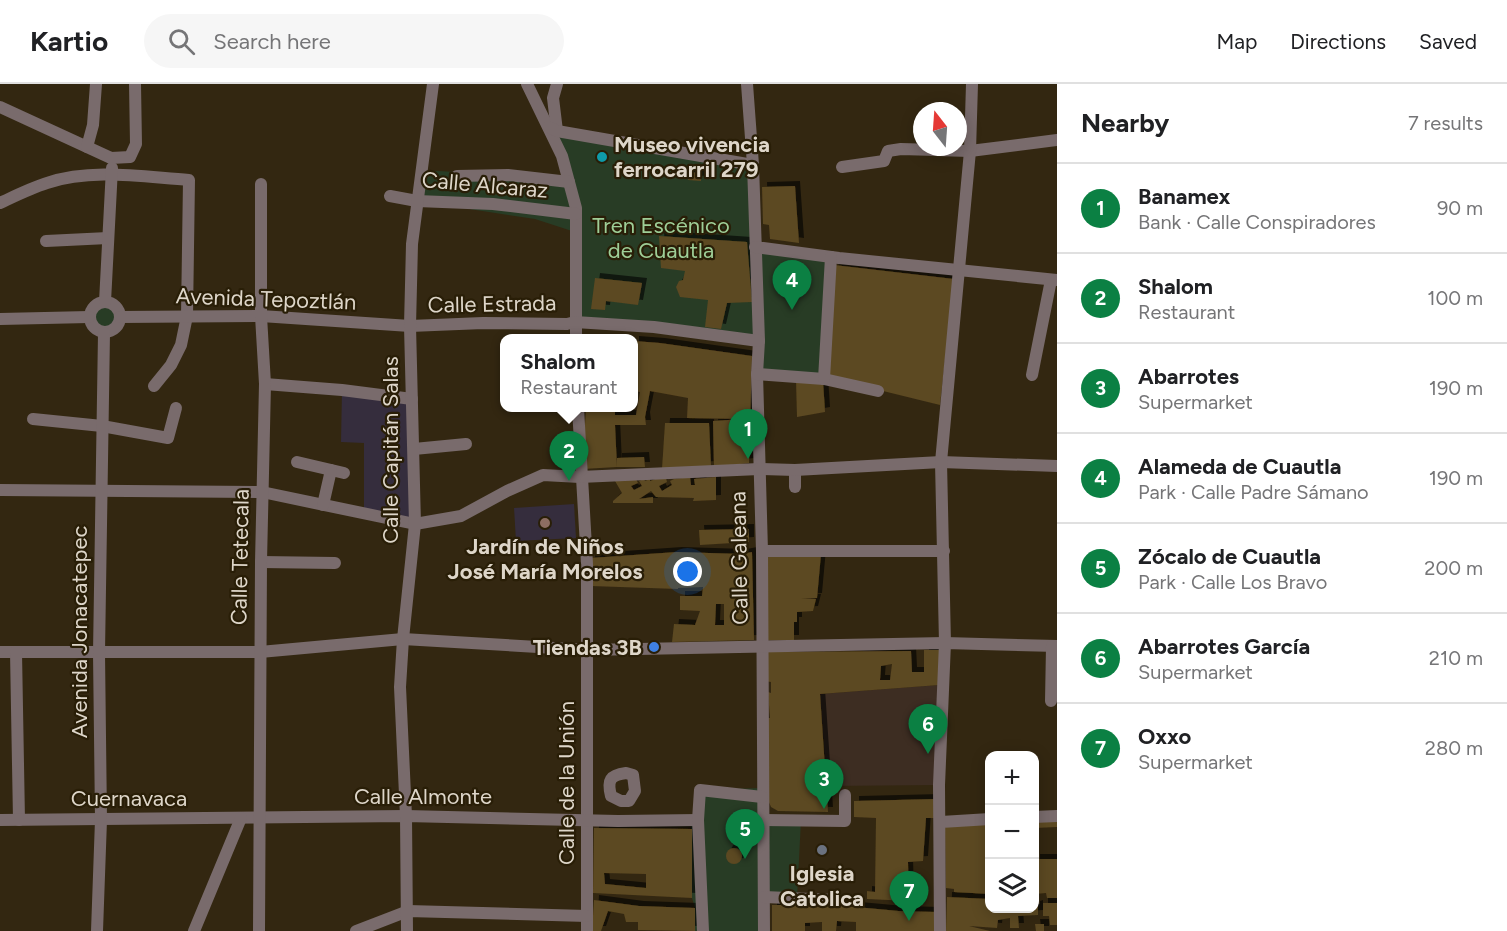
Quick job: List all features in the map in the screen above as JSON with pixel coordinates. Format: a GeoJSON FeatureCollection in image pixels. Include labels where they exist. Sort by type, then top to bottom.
{"type":"FeatureCollection","features":[{"type":"Feature","properties":{"kind":"street"},"geometry":{"type":"LineString","coordinates":[[87,147],[93,125],[96,84]]}},
{"type":"Feature","properties":{"kind":"street"},"geometry":{"type":"LineString","coordinates":[[0,107],[111,158],[130,157],[136,144],[135,84]]}},
{"type":"Feature","properties":{"kind":"street","name":"Calle Capitán Salas"},"geometry":{"type":"LineString","coordinates":[[407,931],[406,816],[400,687],[415,524],[410,326],[412,244],[433,84]]}},
{"type":"Feature","properties":{"kind":"street"},"geometry":{"type":"LineString","coordinates":[[527,84],[553,129],[576,214],[576,334]]}},
{"type":"Feature","properties":{"kind":"street"},"geometry":{"type":"LineString","coordinates":[[553,129],[553,98],[557,84]]}},
{"type":"Feature","properties":{"kind":"street","name":"Calle Galeana"},"geometry":{"type":"LineString","coordinates":[[747,84],[753,165],[759,341],[757,374],[762,551],[764,931]]}},
{"type":"Feature","properties":{"kind":"street"},"geometry":{"type":"LineString","coordinates":[[940,931],[939,785],[945,643],[941,462],[970,151],[972,84]]}},
{"type":"Feature","properties":{"kind":"street"},"geometry":{"type":"LineString","coordinates":[[553,129],[753,165]]}},
{"type":"Feature","properties":{"kind":"street"},"geometry":{"type":"LineString","coordinates":[[842,167],[885,161],[888,151],[901,149],[970,151],[1057,140]]}},
{"type":"Feature","properties":{"kind":"street"},"geometry":{"type":"LineString","coordinates":[[105,302],[111,158]]}},
{"type":"Feature","properties":{"kind":"street"},"geometry":{"type":"LineString","coordinates":[[0,203],[47,182],[73,177],[112,175],[189,180],[187,316],[181,345],[171,365],[154,386]]}},
{"type":"Feature","properties":{"kind":"street"},"geometry":{"type":"LineString","coordinates":[[457,176],[508,175],[569,182]]}},
{"type":"Feature","properties":{"kind":"street","name":"Calle Tetecala"},"geometry":{"type":"LineString","coordinates":[[259,931],[260,652],[265,384],[261,316],[261,184]]}},
{"type":"Feature","properties":{"kind":"street","name":"Calle Alcaraz"},"geometry":{"type":"LineString","coordinates":[[390,196],[417,201],[493,204],[576,214]]}},
{"type":"Feature","properties":{"kind":"street"},"geometry":{"type":"LineString","coordinates":[[46,241],[108,238]]}},
{"type":"Feature","properties":{"kind":"street"},"geometry":{"type":"LineString","coordinates":[[755,247],[960,272],[1054,280],[1032,375]]}},
{"type":"Feature","properties":{"kind":"street"},"geometry":{"type":"LineString","coordinates":[[824,379],[831,257]]}},
{"type":"Feature","properties":{"kind":"street"},"geometry":{"type":"LineString","coordinates":[[105,302],[112,304],[118,310],[120,317],[118,325],[112,331],[104,333],[97,331],[91,325],[89,317],[91,310],[97,304],[105,302]]}},
{"type":"Feature","properties":{"kind":"street","name":"Avenida Tepoztlán"},"geometry":{"type":"LineString","coordinates":[[120,317],[261,316],[410,326]]}},
{"type":"Feature","properties":{"kind":"street"},"geometry":{"type":"LineString","coordinates":[[0,319],[89,317]]}},
{"type":"Feature","properties":{"kind":"street","name":"Calle Estrada"},"geometry":{"type":"LineString","coordinates":[[410,326],[483,323],[567,324],[575,322],[654,327],[759,341]]}},
{"type":"Feature","properties":{"kind":"street","name":"Avenida Jonacatepec"},"geometry":{"type":"LineString","coordinates":[[97,931],[101,819],[99,653],[104,333]]}},
{"type":"Feature","properties":{"kind":"street"},"geometry":{"type":"LineString","coordinates":[[757,374],[824,379],[878,391]]}},
{"type":"Feature","properties":{"kind":"street"},"geometry":{"type":"LineString","coordinates":[[265,384],[342,390],[412,399]]}},
{"type":"Feature","properties":{"kind":"street"},"geometry":{"type":"LineString","coordinates":[[33,419],[102,426],[168,438],[176,408]]}},
{"type":"Feature","properties":{"kind":"street","name":"Calle de la Unión"},"geometry":{"type":"LineString","coordinates":[[578,412],[580,477],[585,516],[588,650],[587,931]]}},
{"type":"Feature","properties":{"kind":"street"},"geometry":{"type":"LineString","coordinates":[[414,449],[465,444]]}},
{"type":"Feature","properties":{"kind":"street"},"geometry":{"type":"LineString","coordinates":[[297,462],[344,473]]}},
{"type":"Feature","properties":{"kind":"street"},"geometry":{"type":"LineString","coordinates":[[0,490],[262,492],[415,524],[461,516],[543,475],[580,477],[759,469],[795,470],[941,462],[1057,466]]}},
{"type":"Feature","properties":{"kind":"street"},"geometry":{"type":"LineString","coordinates":[[323,505],[331,470]]}},
{"type":"Feature","properties":{"kind":"street"},"geometry":{"type":"LineString","coordinates":[[795,470],[795,488]]}},
{"type":"Feature","properties":{"kind":"street"},"geometry":{"type":"LineString","coordinates":[[762,551],[944,551]]}},
{"type":"Feature","properties":{"kind":"street"},"geometry":{"type":"LineString","coordinates":[[261,562],[335,563]]}},
{"type":"Feature","properties":{"kind":"street"},"geometry":{"type":"LineString","coordinates":[[0,652],[260,652],[403,639],[588,650],[945,643],[1054,646],[1051,701]]}},
{"type":"Feature","properties":{"kind":"street"},"geometry":{"type":"LineString","coordinates":[[16,652],[19,820]]}},
{"type":"Feature","properties":{"kind":"street"},"geometry":{"type":"LineString","coordinates":[[703,931],[698,820],[700,790],[762,797]]}},
{"type":"Feature","properties":{"kind":"street"},"geometry":{"type":"LineString","coordinates":[[763,820],[845,821],[845,795]]}},
{"type":"Feature","properties":{"kind":"street"},"geometry":{"type":"LineString","coordinates":[[618,821],[621,801]]}},
{"type":"Feature","properties":{"kind":"street","name":"Calle Almonte"},"geometry":{"type":"LineString","coordinates":[[259,818],[406,816],[618,821],[698,820]]}},
{"type":"Feature","properties":{"kind":"street"},"geometry":{"type":"LineString","coordinates":[[1039,817],[1057,816]]}},
{"type":"Feature","properties":{"kind":"street"},"geometry":{"type":"LineString","coordinates":[[194,931],[242,818]]}},
{"type":"Feature","properties":{"kind":"street","name":"Cuernavaca"},"geometry":{"type":"LineString","coordinates":[[0,820],[259,818]]}},
{"type":"Feature","properties":{"kind":"street"},"geometry":{"type":"LineString","coordinates":[[941,822],[985,819]]}},
{"type":"Feature","properties":{"kind":"street"},"geometry":{"type":"LineString","coordinates":[[764,893],[836,900]]}},
{"type":"Feature","properties":{"kind":"street"},"geometry":{"type":"LineString","coordinates":[[356,931],[408,911],[587,916]]}},
{"type":"Feature","properties":{"kind":"shaded area"},"geometry":{"type":"Polygon","coordinates":[[[342,390],[412,399],[415,524],[364,513],[364,443],[341,442],[342,390]]]}},
{"type":"Feature","properties":{"kind":"shaded area","name":"Jardín de Niños José María Morelos"},"geometry":{"type":"Polygon","coordinates":[[[574,504],[576,538],[516,541],[514,508],[574,504]]]}},
{"type":"Feature","properties":{"kind":"shaded area"},"geometry":{"type":"Polygon","coordinates":[[[939,685],[938,785],[827,786],[820,694],[939,685]]]}},
{"type":"Feature","properties":{"kind":"green space","name":"Tren Escénico de Cuautla"},"geometry":{"type":"Polygon","coordinates":[[[549,127],[753,165],[755,247],[831,257],[824,379],[757,374],[759,341],[575,322],[575,232],[535,219],[417,201],[421,170],[508,175],[569,182],[549,127]]]}},
{"type":"Feature","properties":{"kind":"green space"},"geometry":{"type":"Polygon","coordinates":[[[105,302],[116,306],[120,317],[116,328],[105,332],[94,328],[90,317],[94,306],[105,302]]]}},
{"type":"Feature","properties":{"kind":"green space"},"geometry":{"type":"Polygon","coordinates":[[[763,788],[763,820],[801,820],[797,899],[764,898],[764,931],[695,931],[695,908],[692,898],[691,820],[700,790],[763,788]]]}},
{"type":"Feature","properties":{"kind":"building"},"geometry":{"type":"Polygon","coordinates":[[[688,172],[701,173],[701,181],[688,180],[688,172]]]}},
{"type":"Feature","properties":{"kind":"building"},"geometry":{"type":"Polygon","coordinates":[[[795,186],[799,243],[770,239],[769,225],[763,224],[762,187],[795,186]]]}},
{"type":"Feature","properties":{"kind":"building"},"geometry":{"type":"Polygon","coordinates":[[[659,236],[747,242],[752,302],[727,303],[721,329],[705,327],[708,300],[680,297],[676,287],[679,281],[683,280],[685,271],[661,268],[659,236]]]}},
{"type":"Feature","properties":{"kind":"building"},"geometry":{"type":"Polygon","coordinates":[[[834,265],[954,279],[940,405],[826,377],[834,265]]]}},
{"type":"Feature","properties":{"kind":"building"},"geometry":{"type":"Polygon","coordinates":[[[595,278],[642,283],[638,305],[606,301],[605,310],[591,309],[595,278]]]}},
{"type":"Feature","properties":{"kind":"building"},"geometry":{"type":"Polygon","coordinates":[[[638,341],[752,356],[749,463],[714,467],[713,421],[743,419],[687,418],[688,398],[650,391],[645,417],[646,425],[615,425],[617,467],[583,469],[582,425],[585,425],[586,412],[636,415],[640,392],[638,392],[638,341]]]}},
{"type":"Feature","properties":{"kind":"building"},"geometry":{"type":"Polygon","coordinates":[[[796,380],[823,381],[825,412],[797,417],[796,380]]]}},
{"type":"Feature","properties":{"kind":"building"},"geometry":{"type":"Polygon","coordinates":[[[665,423],[709,423],[711,466],[662,469],[665,423]]]}},
{"type":"Feature","properties":{"kind":"building"},"geometry":{"type":"Polygon","coordinates":[[[644,457],[645,467],[617,467],[617,458],[644,457]]]}},
{"type":"Feature","properties":{"kind":"building"},"geometry":{"type":"Polygon","coordinates":[[[661,477],[666,478],[667,482],[659,486],[662,491],[672,485],[670,481],[674,479],[690,477],[691,485],[695,485],[694,479],[716,477],[716,500],[693,501],[694,498],[656,497],[651,491],[639,499],[653,497],[653,503],[613,503],[622,493],[615,481],[636,479],[638,483],[631,486],[634,490],[642,486],[639,481],[650,479],[650,481],[661,477]]]}},
{"type":"Feature","properties":{"kind":"building"},"geometry":{"type":"Polygon","coordinates":[[[749,529],[749,542],[700,545],[699,530],[749,529]]]}},
{"type":"Feature","properties":{"kind":"building"},"geometry":{"type":"Polygon","coordinates":[[[677,552],[742,554],[752,552],[754,640],[672,642],[674,624],[695,625],[700,611],[680,610],[680,596],[702,596],[703,587],[678,589],[591,586],[590,558],[677,552]],[[716,604],[715,625],[724,625],[724,604],[716,604]]]}},
{"type":"Feature","properties":{"kind":"building"},"geometry":{"type":"Polygon","coordinates":[[[821,554],[817,598],[801,599],[816,599],[813,611],[797,612],[797,622],[794,622],[794,640],[765,640],[768,613],[767,574],[764,574],[764,555],[821,554]]]}},
{"type":"Feature","properties":{"kind":"building"},"geometry":{"type":"Polygon","coordinates":[[[924,650],[940,650],[939,685],[820,694],[828,812],[778,811],[771,807],[768,800],[767,718],[770,718],[768,692],[771,693],[771,682],[764,681],[767,652],[911,651],[912,672],[924,672],[924,650]],[[892,664],[881,666],[880,680],[890,680],[892,664]]]}},
{"type":"Feature","properties":{"kind":"building"},"geometry":{"type":"Polygon","coordinates":[[[936,799],[936,818],[926,818],[923,861],[908,862],[909,901],[867,899],[867,891],[875,892],[876,818],[854,817],[854,801],[936,799]]]}},
{"type":"Feature","properties":{"kind":"building"},"geometry":{"type":"Polygon","coordinates":[[[1057,821],[1057,827],[1039,828],[1039,822],[1057,821]]]}},
{"type":"Feature","properties":{"kind":"building"},"geometry":{"type":"Polygon","coordinates":[[[985,823],[985,894],[954,892],[954,889],[946,888],[945,828],[947,824],[985,823]]]}},
{"type":"Feature","properties":{"kind":"building"},"geometry":{"type":"Polygon","coordinates":[[[594,828],[692,829],[692,898],[593,893],[594,828]],[[604,873],[605,884],[646,888],[646,874],[604,873]]]}},
{"type":"Feature","properties":{"kind":"building"},"geometry":{"type":"Polygon","coordinates":[[[734,848],[742,856],[734,864],[726,856],[734,848]]]}},
{"type":"Feature","properties":{"kind":"building"},"geometry":{"type":"Polygon","coordinates":[[[1039,859],[1057,859],[1057,898],[1047,898],[1046,893],[1039,894],[1039,859]]]}},
{"type":"Feature","properties":{"kind":"building"},"geometry":{"type":"Polygon","coordinates":[[[947,897],[985,899],[985,913],[1038,913],[1038,915],[1018,916],[1019,928],[1010,928],[1010,918],[998,920],[997,928],[969,926],[990,931],[946,931],[947,897]]]}},
{"type":"Feature","properties":{"kind":"building"},"geometry":{"type":"Polygon","coordinates":[[[594,900],[639,906],[695,908],[695,931],[638,930],[638,922],[626,922],[624,914],[608,911],[601,931],[592,931],[594,900]]]}},
{"type":"Feature","properties":{"kind":"building"},"geometry":{"type":"Polygon","coordinates":[[[1043,903],[1057,903],[1057,925],[1050,925],[1049,916],[1043,916],[1043,903]]]}},
{"type":"Feature","properties":{"kind":"building"},"geometry":{"type":"Polygon","coordinates":[[[772,905],[834,905],[936,912],[937,931],[856,931],[856,922],[837,921],[836,931],[822,931],[822,922],[805,923],[805,931],[772,931],[772,905]]]}},
{"type":"Feature","properties":{"kind":"building"},"geometry":{"type":"Polygon","coordinates":[[[1035,924],[1044,924],[1044,931],[1036,931],[1035,924]]]}},
{"type":"Feature","properties":{"kind":"place","name":"Museo vivencia ferrocarril 279"},"geometry":{"type":"Point","coordinates":[602,157]}},
{"type":"Feature","properties":{"kind":"place","name":"Alameda de Cuautla"},"geometry":{"type":"Point","coordinates":[792,310]}},
{"type":"Feature","properties":{"kind":"place","name":"Banamex"},"geometry":{"type":"Point","coordinates":[748,459]}},
{"type":"Feature","properties":{"kind":"place","name":"Shalom"},"geometry":{"type":"Point","coordinates":[569,481]}},
{"type":"Feature","properties":{"kind":"place","name":"Jardín de Niños José María Morelos"},"geometry":{"type":"Point","coordinates":[545,523]}},
{"type":"Feature","properties":{"kind":"place","name":"Tiendas 3B"},"geometry":{"type":"Point","coordinates":[654,647]}},
{"type":"Feature","properties":{"kind":"place","name":"Abarrotes García"},"geometry":{"type":"Point","coordinates":[928,754]}},
{"type":"Feature","properties":{"kind":"place","name":"Abarrotes"},"geometry":{"type":"Point","coordinates":[824,809]}},
{"type":"Feature","properties":{"kind":"place","name":"Iglesia Catolica"},"geometry":{"type":"Point","coordinates":[822,850]}},
{"type":"Feature","properties":{"kind":"place","name":"Zócalo de Cuautla"},"geometry":{"type":"Point","coordinates":[745,859]}},
{"type":"Feature","properties":{"kind":"place","name":"Oxxo"},"geometry":{"type":"Point","coordinates":[909,921]}}]}
